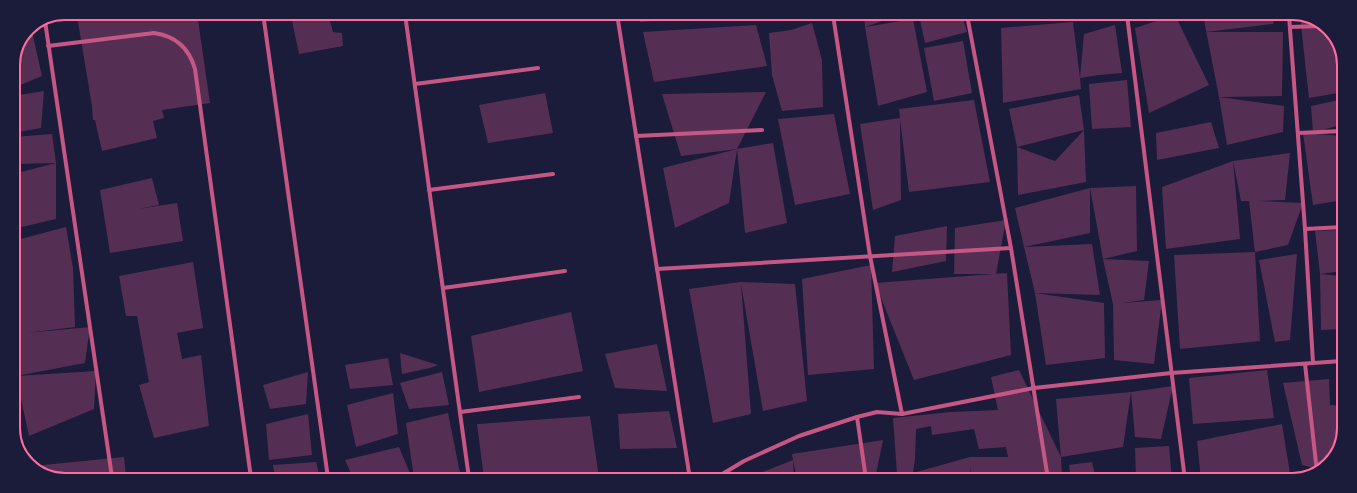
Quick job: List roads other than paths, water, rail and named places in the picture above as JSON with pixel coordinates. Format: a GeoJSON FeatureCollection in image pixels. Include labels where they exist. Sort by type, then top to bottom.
{"type":"FeatureCollection","features":[{"type":"Feature","properties":{"kind":"street"},"geometry":{"type":"LineString","coordinates":[[264,20],[327,473]]}},
{"type":"Feature","properties":{"kind":"street"},"geometry":{"type":"LineString","coordinates":[[406,20],[468,473]]}},
{"type":"Feature","properties":{"kind":"street"},"geometry":{"type":"LineString","coordinates":[[618,20],[689,473]]}},
{"type":"Feature","properties":{"kind":"street"},"geometry":{"type":"LineString","coordinates":[[834,20],[870,256],[902,414]]}},
{"type":"Feature","properties":{"kind":"street"},"geometry":{"type":"LineString","coordinates":[[968,20],[1011,248],[1047,473]]}},
{"type":"Feature","properties":{"kind":"street"},"geometry":{"type":"LineString","coordinates":[[1127,20],[1184,473]]}},
{"type":"Feature","properties":{"kind":"street"},"geometry":{"type":"LineString","coordinates":[[1289,20],[1313,363]]}},
{"type":"Feature","properties":{"kind":"street"},"geometry":{"type":"LineString","coordinates":[[45,25],[111,473]]}},
{"type":"Feature","properties":{"kind":"street"},"geometry":{"type":"LineString","coordinates":[[1290,27],[1314,26]]}},
{"type":"Feature","properties":{"kind":"street"},"geometry":{"type":"LineString","coordinates":[[48,46],[154,33],[162,34],[177,40],[184,46],[192,61],[195,69],[251,473]]}},
{"type":"Feature","properties":{"kind":"street"},"geometry":{"type":"LineString","coordinates":[[415,84],[538,68]]}},
{"type":"Feature","properties":{"kind":"street"},"geometry":{"type":"LineString","coordinates":[[636,136],[762,130]]}},
{"type":"Feature","properties":{"kind":"street"},"geometry":{"type":"LineString","coordinates":[[1298,133],[1337,131]]}},
{"type":"Feature","properties":{"kind":"street"},"geometry":{"type":"LineString","coordinates":[[429,190],[553,174]]}},
{"type":"Feature","properties":{"kind":"street"},"geometry":{"type":"LineString","coordinates":[[1305,230],[1337,227]]}},
{"type":"Feature","properties":{"kind":"street"},"geometry":{"type":"LineString","coordinates":[[657,269],[1011,248]]}},
{"type":"Feature","properties":{"kind":"street"},"geometry":{"type":"LineString","coordinates":[[443,288],[565,271]]}},
{"type":"Feature","properties":{"kind":"street"},"geometry":{"type":"LineString","coordinates":[[724,473],[744,461],[799,436],[877,412],[902,414],[1034,388],[1171,373],[1337,361]]}},
{"type":"Feature","properties":{"kind":"street"},"geometry":{"type":"LineString","coordinates":[[1305,364],[1316,466]]}},
{"type":"Feature","properties":{"kind":"street"},"geometry":{"type":"LineString","coordinates":[[460,412],[579,397]]}},
{"type":"Feature","properties":{"kind":"street"},"geometry":{"type":"LineString","coordinates":[[857,417],[865,473]]}}]}
